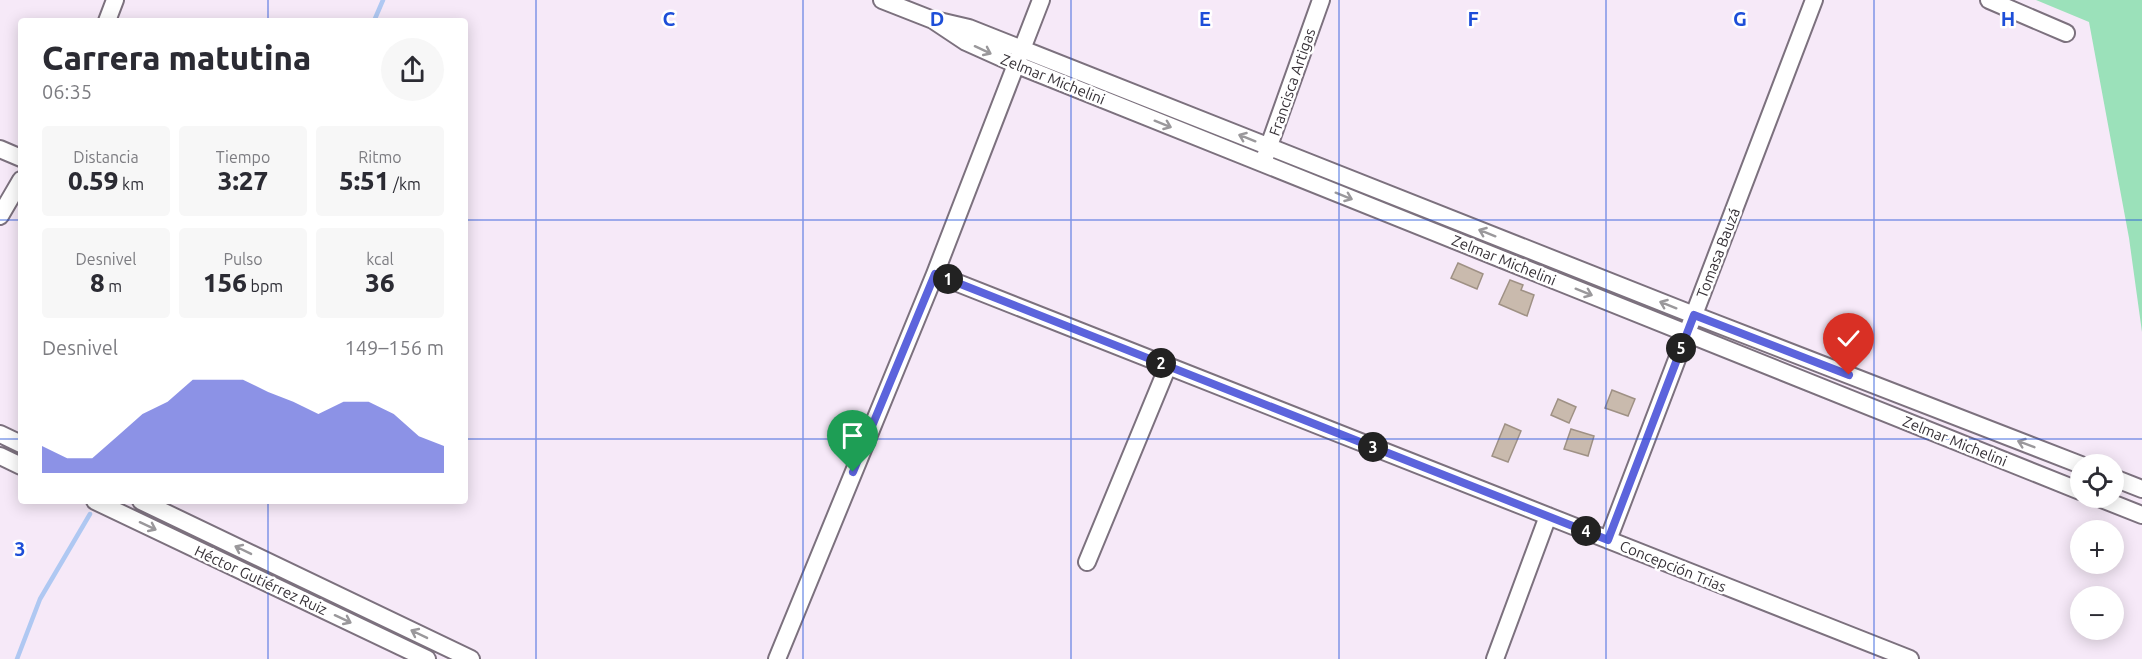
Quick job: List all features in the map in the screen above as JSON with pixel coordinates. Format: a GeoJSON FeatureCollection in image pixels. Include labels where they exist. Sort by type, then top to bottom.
{"type":"FeatureCollection","features":[{"type":"Feature","properties":{"kind":"street"},"geometry":{"type":"LineString","coordinates":[[108,18],[115,0]]}},
{"type":"Feature","properties":{"kind":"street","name":"Zelmar Michelini"},"geometry":{"type":"LineString","coordinates":[[882,0],[933,20],[969,28],[1018,57],[1262,164],[2070,486]]}},
{"type":"Feature","properties":{"kind":"street"},"geometry":{"type":"LineString","coordinates":[[777,659],[935,274],[1041,0]]}},
{"type":"Feature","properties":{"kind":"street","name":"Francisca Artigas"},"geometry":{"type":"LineString","coordinates":[[1262,164],[1321,0]]}},
{"type":"Feature","properties":{"kind":"street","name":"Tomasa Bauzá"},"geometry":{"type":"LineString","coordinates":[[1608,540],[1814,0]]}},
{"type":"Feature","properties":{"kind":"street"},"geometry":{"type":"LineString","coordinates":[[1989,0],[2066,33]]}},
{"type":"Feature","properties":{"kind":"street","name":"Zelmar Michelini"},"geometry":{"type":"LineString","coordinates":[[1018,57],[1269,147],[2070,461]]}},
{"type":"Feature","properties":{"kind":"street"},"geometry":{"type":"LineString","coordinates":[[0,149],[18,157]]}},
{"type":"Feature","properties":{"kind":"street"},"geometry":{"type":"LineString","coordinates":[[0,216],[18,185]]}},
{"type":"Feature","properties":{"kind":"street","name":"Concepción Trias"},"geometry":{"type":"LineString","coordinates":[[935,274],[1910,659]]}},
{"type":"Feature","properties":{"kind":"street"},"geometry":{"type":"LineString","coordinates":[[1087,562],[1167,366]]}},
{"type":"Feature","properties":{"kind":"street"},"geometry":{"type":"LineString","coordinates":[[0,434],[18,443]]}},
{"type":"Feature","properties":{"kind":"street"},"geometry":{"type":"LineString","coordinates":[[0,456],[18,465]]}},
{"type":"Feature","properties":{"kind":"street"},"geometry":{"type":"LineString","coordinates":[[2124,482],[2142,489]]}},
{"type":"Feature","properties":{"kind":"street","name":"Héctor Gutiérrez Ruiz"},"geometry":{"type":"LineString","coordinates":[[101,504],[427,659]]}},
{"type":"Feature","properties":{"kind":"street","name":"Héctor Gutiérrez Ruiz"},"geometry":{"type":"LineString","coordinates":[[147,504],[454,655],[471,659]]}},
{"type":"Feature","properties":{"kind":"street"},"geometry":{"type":"LineString","coordinates":[[2124,508],[2142,515]]}},
{"type":"Feature","properties":{"kind":"street"},"geometry":{"type":"LineString","coordinates":[[1496,659],[1548,516]]}},
{"type":"Feature","properties":{"kind":"green space"},"geometry":{"type":"Polygon","coordinates":[[[2036,0],[2142,0],[2142,332],[2129,238],[2089,22],[2036,0]]]}},
{"type":"Feature","properties":{"kind":"building"},"geometry":{"type":"Polygon","coordinates":[[[1458,263],[1483,274],[1477,289],[1451,278],[1458,263]]]}},
{"type":"Feature","properties":{"kind":"building"},"geometry":{"type":"Polygon","coordinates":[[[1510,280],[1523,285],[1521,290],[1534,295],[1527,316],[1499,304],[1510,280]]]}},
{"type":"Feature","properties":{"kind":"building"},"geometry":{"type":"Polygon","coordinates":[[[1612,390],[1635,399],[1628,416],[1605,408],[1612,390]]]}},
{"type":"Feature","properties":{"kind":"building"},"geometry":{"type":"Polygon","coordinates":[[[1558,399],[1576,407],[1569,423],[1551,415],[1558,399]]]}},
{"type":"Feature","properties":{"kind":"building"},"geometry":{"type":"Polygon","coordinates":[[[1505,424],[1521,431],[1508,462],[1492,456],[1505,424]]]}},
{"type":"Feature","properties":{"kind":"building"},"geometry":{"type":"Polygon","coordinates":[[[1571,429],[1594,436],[1588,456],[1564,449],[1571,429]]]}},
{"type":"Feature","properties":{"kind":"waterway"},"geometry":{"type":"LineString","coordinates":[[375,18],[383,0]]}},
{"type":"Feature","properties":{"kind":"waterway"},"geometry":{"type":"LineString","coordinates":[[17,659],[40,599],[90,514]]}},
{"type":"Feature","properties":{"kind":"route"},"geometry":{"type":"LineString","coordinates":[[853,472],[935,274],[1608,540],[1694,315],[1849,375]]}}]}
